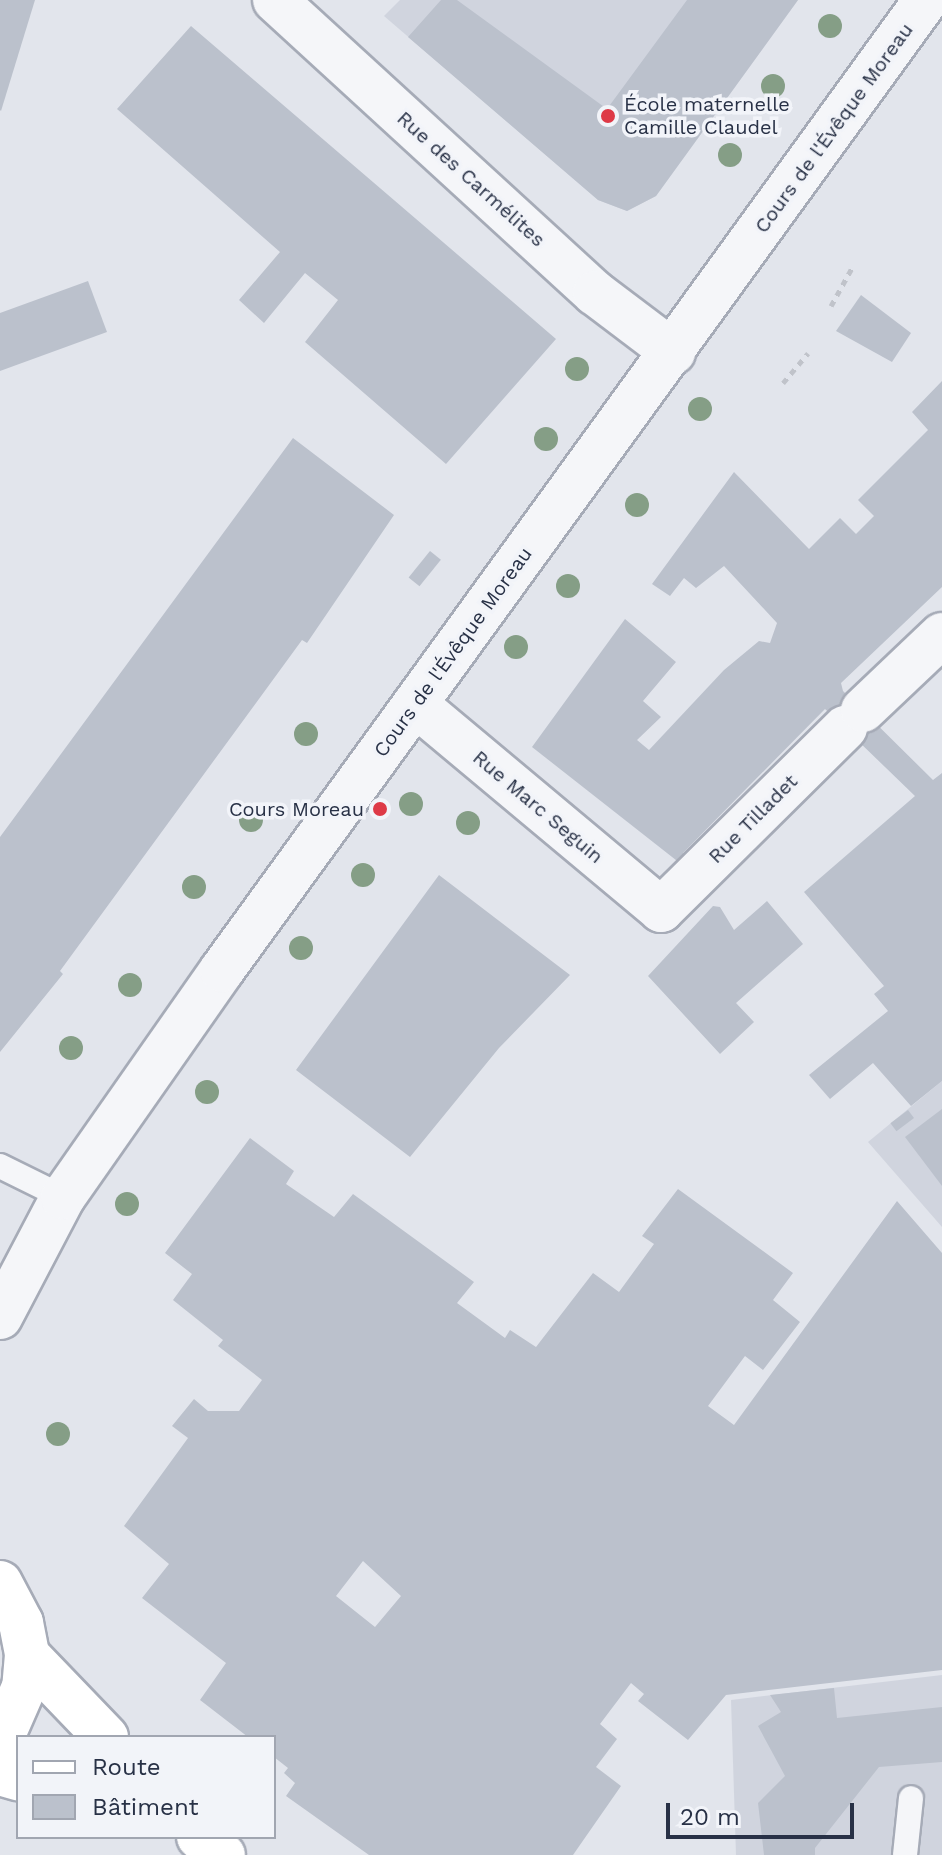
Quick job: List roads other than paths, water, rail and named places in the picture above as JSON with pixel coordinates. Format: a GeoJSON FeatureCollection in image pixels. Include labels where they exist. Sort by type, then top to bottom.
{"type":"FeatureCollection","features":[{"type":"Feature","properties":{"kind":"main road"},"geometry":{"type":"LineString","coordinates":[[0,1583],[21,1623],[27,1655],[24,1687],[0,1742]]}},
{"type":"Feature","properties":{"kind":"main road"},"geometry":{"type":"LineString","coordinates":[[27,1655],[104,1735]]}},
{"type":"Feature","properties":{"kind":"main road"},"geometry":{"type":"LineString","coordinates":[[202,1839],[223,1855]]}},
{"type":"Feature","properties":{"kind":"street","name":"Rue des Carmélites"},"geometry":{"type":"LineString","coordinates":[[275,0],[595,293],[673,352]]}},
{"type":"Feature","properties":{"kind":"street","name":"Cours de l'Évêque Moreau"},"geometry":{"type":"LineString","coordinates":[[0,1317],[63,1197],[415,704],[926,0]]}},
{"type":"Feature","properties":{"kind":"street","name":"Rue Tilladet"},"geometry":{"type":"LineString","coordinates":[[661,910],[942,635]]}},
{"type":"Feature","properties":{"kind":"street","name":"Rue Marc Seguin"},"geometry":{"type":"LineString","coordinates":[[415,704],[661,910]]}},
{"type":"Feature","properties":{"kind":"lane"},"geometry":{"type":"LineString","coordinates":[[0,1166],[63,1197]]}},
{"type":"Feature","properties":{"kind":"lane"},"geometry":{"type":"LineString","coordinates":[[905,1855],[911,1798]]}},
{"type":"Feature","properties":{"kind":"place","name":"École maternelle Camille Claudel"},"geometry":{"type":"Point","coordinates":[608,116]}},
{"type":"Feature","properties":{"kind":"place","name":"Cours Moreau"},"geometry":{"type":"Point","coordinates":[380,809]}}]}
